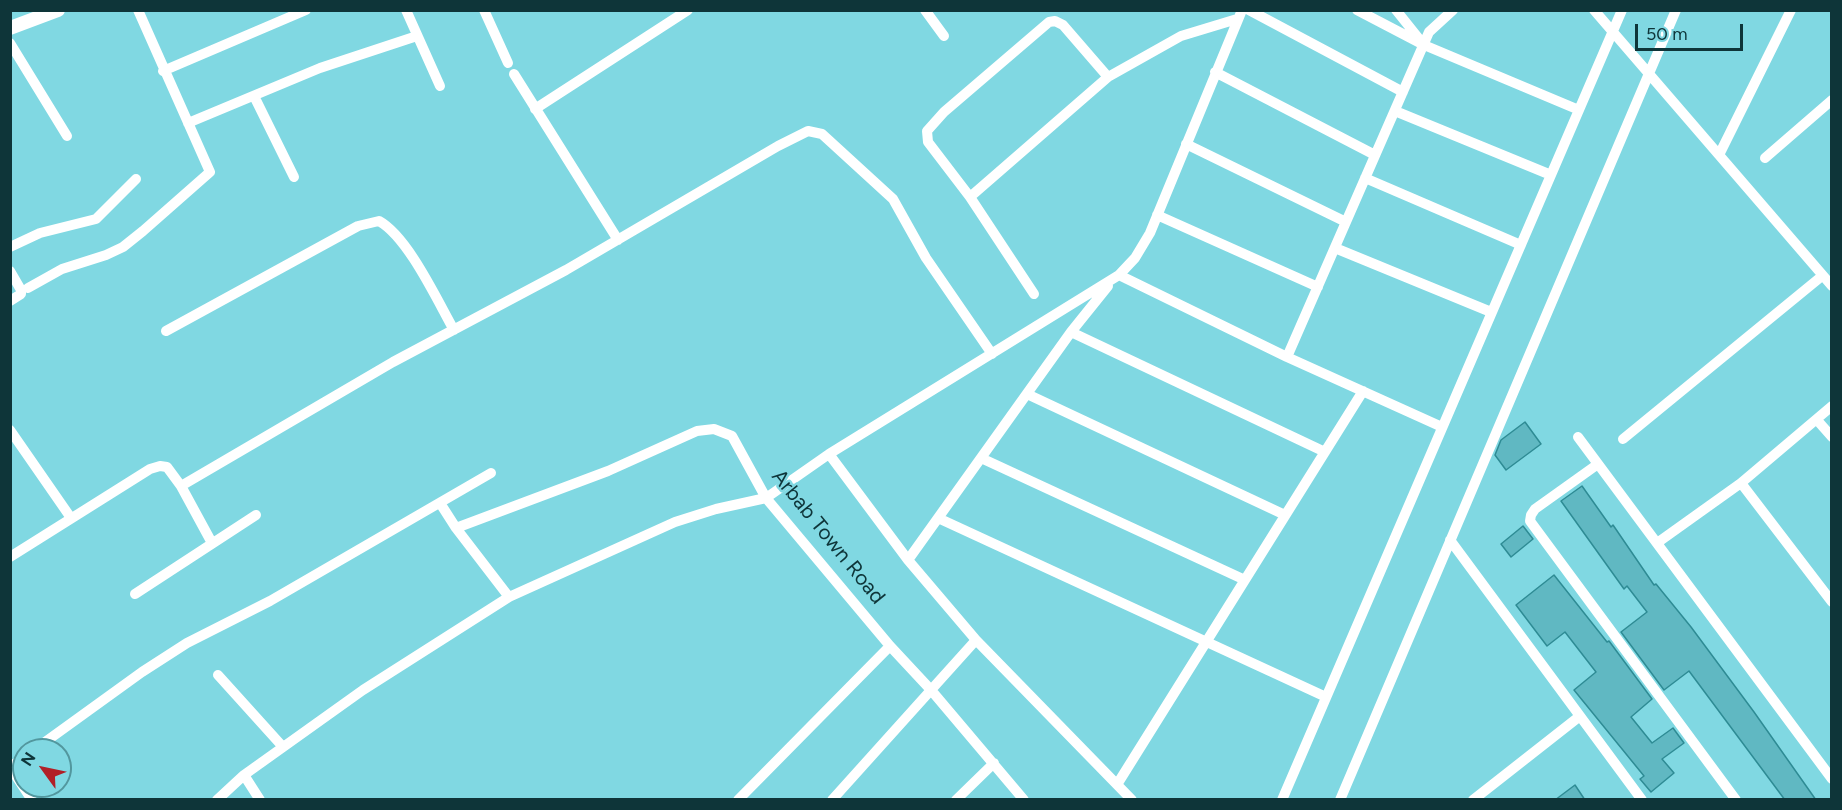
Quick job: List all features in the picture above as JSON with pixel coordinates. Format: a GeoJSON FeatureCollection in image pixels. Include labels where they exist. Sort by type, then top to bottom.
{"type":"FeatureCollection","features":[{"type":"Feature","properties":{"kind":"street"},"geometry":{"type":"LineString","coordinates":[[10,28],[58,10]]}},
{"type":"Feature","properties":{"kind":"street"},"geometry":{"type":"LineString","coordinates":[[28,288],[62,269],[123,247],[210,172],[138,10]]}},
{"type":"Feature","properties":{"kind":"street"},"geometry":{"type":"LineString","coordinates":[[164,71],[306,10]]}},
{"type":"Feature","properties":{"kind":"street"},"geometry":{"type":"LineString","coordinates":[[406,10],[440,86]]}},
{"type":"Feature","properties":{"kind":"street"},"geometry":{"type":"LineString","coordinates":[[535,109],[688,10]]}},
{"type":"Feature","properties":{"kind":"street"},"geometry":{"type":"LineString","coordinates":[[925,10],[944,36]]}},
{"type":"Feature","properties":{"kind":"street"},"geometry":{"type":"LineString","coordinates":[[1249,10],[1403,92]]}},
{"type":"Feature","properties":{"kind":"street"},"geometry":{"type":"LineString","coordinates":[[1357,10],[1424,45],[1579,111]]}},
{"type":"Feature","properties":{"kind":"street"},"geometry":{"type":"LineString","coordinates":[[1396,10],[1424,45]]}},
{"type":"Feature","properties":{"kind":"street"},"geometry":{"type":"LineString","coordinates":[[1287,357],[1429,32],[1453,10]]}},
{"type":"Feature","properties":{"kind":"street"},"geometry":{"type":"LineString","coordinates":[[1594,10],[1832,286]]}},
{"type":"Feature","properties":{"kind":"street"},"geometry":{"type":"LineString","coordinates":[[1282,800],[1622,10]]}},
{"type":"Feature","properties":{"kind":"street"},"geometry":{"type":"LineString","coordinates":[[1340,800],[1676,10]]}},
{"type":"Feature","properties":{"kind":"street"},"geometry":{"type":"LineString","coordinates":[[1719,155],[1791,10]]}},
{"type":"Feature","properties":{"kind":"street"},"geometry":{"type":"LineString","coordinates":[[486,11],[508,63]]}},
{"type":"Feature","properties":{"kind":"street"},"geometry":{"type":"LineString","coordinates":[[908,560],[1071,332],[1116,277],[1135,258],[1150,233],[1239,15]]}},
{"type":"Feature","properties":{"kind":"street"},"geometry":{"type":"LineString","coordinates":[[970,197],[1107,76],[1181,36],[1239,15]]}},
{"type":"Feature","properties":{"kind":"street"},"geometry":{"type":"LineString","coordinates":[[1034,294],[970,197],[928,142],[927,131],[944,112],[1049,22],[1055,21],[1064,25],[1107,76]]}},
{"type":"Feature","properties":{"kind":"street"},"geometry":{"type":"LineString","coordinates":[[188,123],[320,68],[417,36]]}},
{"type":"Feature","properties":{"kind":"street"},"geometry":{"type":"LineString","coordinates":[[10,44],[67,136]]}},
{"type":"Feature","properties":{"kind":"street"},"geometry":{"type":"LineString","coordinates":[[1215,72],[1375,155]]}},
{"type":"Feature","properties":{"kind":"street"},"geometry":{"type":"LineString","coordinates":[[514,74],[618,240]]}},
{"type":"Feature","properties":{"kind":"street"},"geometry":{"type":"LineString","coordinates":[[254,96],[294,177]]}},
{"type":"Feature","properties":{"kind":"street"},"geometry":{"type":"LineString","coordinates":[[1765,158],[1832,100]]}},
{"type":"Feature","properties":{"kind":"street"},"geometry":{"type":"LineString","coordinates":[[1395,111],[1551,175]]}},
{"type":"Feature","properties":{"kind":"street"},"geometry":{"type":"LineString","coordinates":[[181,486],[382,368],[566,270],[778,146],[808,131],[822,134],[893,199],[926,258],[992,354]]}},
{"type":"Feature","properties":{"kind":"street"},"geometry":{"type":"LineString","coordinates":[[1186,144],[1346,222]]}},
{"type":"Feature","properties":{"kind":"street"},"geometry":{"type":"LineString","coordinates":[[1365,178],[1521,245]]}},
{"type":"Feature","properties":{"kind":"street"},"geometry":{"type":"LineString","coordinates":[[10,247],[40,233],[96,219],[136,179]]}},
{"type":"Feature","properties":{"kind":"street"},"geometry":{"type":"LineString","coordinates":[[1157,215],[1317,287]]}},
{"type":"Feature","properties":{"kind":"street"},"geometry":{"type":"LineString","coordinates":[[166,332],[358,226],[379,221],[387,226],[406,247],[454,330]]}},
{"type":"Feature","properties":{"kind":"street"},"geometry":{"type":"LineString","coordinates":[[1335,248],[1491,312]]}},
{"type":"Feature","properties":{"kind":"street"},"geometry":{"type":"LineString","coordinates":[[10,271],[21,294],[10,301]]}},
{"type":"Feature","properties":{"kind":"street"},"geometry":{"type":"LineString","coordinates":[[1623,439],[1822,276]]}},
{"type":"Feature","properties":{"kind":"street"},"geometry":{"type":"LineString","coordinates":[[217,800],[244,775],[363,690],[509,597],[675,522],[716,509],[766,498],[829,454],[1116,277]]}},
{"type":"Feature","properties":{"kind":"street"},"geometry":{"type":"LineString","coordinates":[[1116,277],[1442,427]]}},
{"type":"Feature","properties":{"kind":"street"},"geometry":{"type":"LineString","coordinates":[[1071,332],[1324,452]]}},
{"type":"Feature","properties":{"kind":"street"},"geometry":{"type":"LineString","coordinates":[[1118,783],[1363,391]]}},
{"type":"Feature","properties":{"kind":"street"},"geometry":{"type":"LineString","coordinates":[[1027,393],[1285,515]]}},
{"type":"Feature","properties":{"kind":"street"},"geometry":{"type":"LineString","coordinates":[[1657,543],[1742,483],[1832,406]]}},
{"type":"Feature","properties":{"kind":"street"},"geometry":{"type":"LineString","coordinates":[[1817,420],[1832,437]]}},
{"type":"Feature","properties":{"kind":"street","name":"Arbab Town Road"},"geometry":{"type":"LineString","coordinates":[[456,528],[608,471],[697,431],[714,429],[732,436],[766,498],[890,646],[931,690],[1024,800]]}},
{"type":"Feature","properties":{"kind":"street"},"geometry":{"type":"LineString","coordinates":[[10,430],[71,518]]}},
{"type":"Feature","properties":{"kind":"street"},"geometry":{"type":"LineString","coordinates":[[1578,437],[1832,779]]}},
{"type":"Feature","properties":{"kind":"street"},"geometry":{"type":"LineString","coordinates":[[829,454],[908,560],[976,640],[1118,783],[1132,800]]}},
{"type":"Feature","properties":{"kind":"street"},"geometry":{"type":"LineString","coordinates":[[981,458],[1245,580]]}},
{"type":"Feature","properties":{"kind":"street"},"geometry":{"type":"LineString","coordinates":[[1598,464],[1535,509],[1530,521],[1736,800]]}},
{"type":"Feature","properties":{"kind":"street"},"geometry":{"type":"LineString","coordinates":[[10,557],[150,469],[167,467],[181,486],[212,543]]}},
{"type":"Feature","properties":{"kind":"street"},"geometry":{"type":"LineString","coordinates":[[51,738],[142,672],[187,643],[270,601],[491,473]]}},
{"type":"Feature","properties":{"kind":"street"},"geometry":{"type":"LineString","coordinates":[[1742,483],[1832,602]]}},
{"type":"Feature","properties":{"kind":"street"},"geometry":{"type":"LineString","coordinates":[[440,503],[456,528],[509,597]]}},
{"type":"Feature","properties":{"kind":"street"},"geometry":{"type":"LineString","coordinates":[[135,594],[256,514]]}},
{"type":"Feature","properties":{"kind":"street"},"geometry":{"type":"LineString","coordinates":[[938,518],[1326,697]]}},
{"type":"Feature","properties":{"kind":"street"},"geometry":{"type":"LineString","coordinates":[[1450,540],[1580,716],[1637,798]]}},
{"type":"Feature","properties":{"kind":"street"},"geometry":{"type":"LineString","coordinates":[[832,800],[976,640]]}},
{"type":"Feature","properties":{"kind":"street"},"geometry":{"type":"LineString","coordinates":[[738,800],[890,646]]}},
{"type":"Feature","properties":{"kind":"street"},"geometry":{"type":"LineString","coordinates":[[218,675],[283,747]]}},
{"type":"Feature","properties":{"kind":"street"},"geometry":{"type":"LineString","coordinates":[[1473,800],[1580,716]]}},
{"type":"Feature","properties":{"kind":"street"},"geometry":{"type":"LineString","coordinates":[[956,800],[994,764]]}},
{"type":"Feature","properties":{"kind":"street"},"geometry":{"type":"LineString","coordinates":[[10,767],[32,800]]}},
{"type":"Feature","properties":{"kind":"street"},"geometry":{"type":"LineString","coordinates":[[244,775],[260,800]]}},
{"type":"Feature","properties":{"kind":"building"},"geometry":{"type":"Polygon","coordinates":[[[1525,422],[1541,444],[1506,470],[1495,455],[1501,440],[1525,422]]]}},
{"type":"Feature","properties":{"kind":"building"},"geometry":{"type":"Polygon","coordinates":[[[1582,486],[1611,527],[1613,525],[1654,585],[1656,584],[1691,627],[1816,800],[1785,800],[1689,671],[1664,690],[1621,632],[1647,612],[1627,586],[1624,589],[1561,501],[1582,486]]]}},
{"type":"Feature","properties":{"kind":"building"},"geometry":{"type":"Polygon","coordinates":[[[1523,526],[1533,539],[1511,557],[1501,544],[1523,526]]]}},
{"type":"Feature","properties":{"kind":"building"},"geometry":{"type":"Polygon","coordinates":[[[1554,575],[1607,642],[1609,641],[1652,699],[1631,717],[1652,743],[1673,728],[1684,743],[1662,759],[1674,773],[1651,792],[1640,779],[1644,776],[1574,690],[1596,672],[1565,632],[1547,646],[1516,605],[1554,575]]]}},
{"type":"Feature","properties":{"kind":"building"},"geometry":{"type":"Polygon","coordinates":[[[1575,785],[1585,800],[1555,800],[1575,785]]]}}]}
